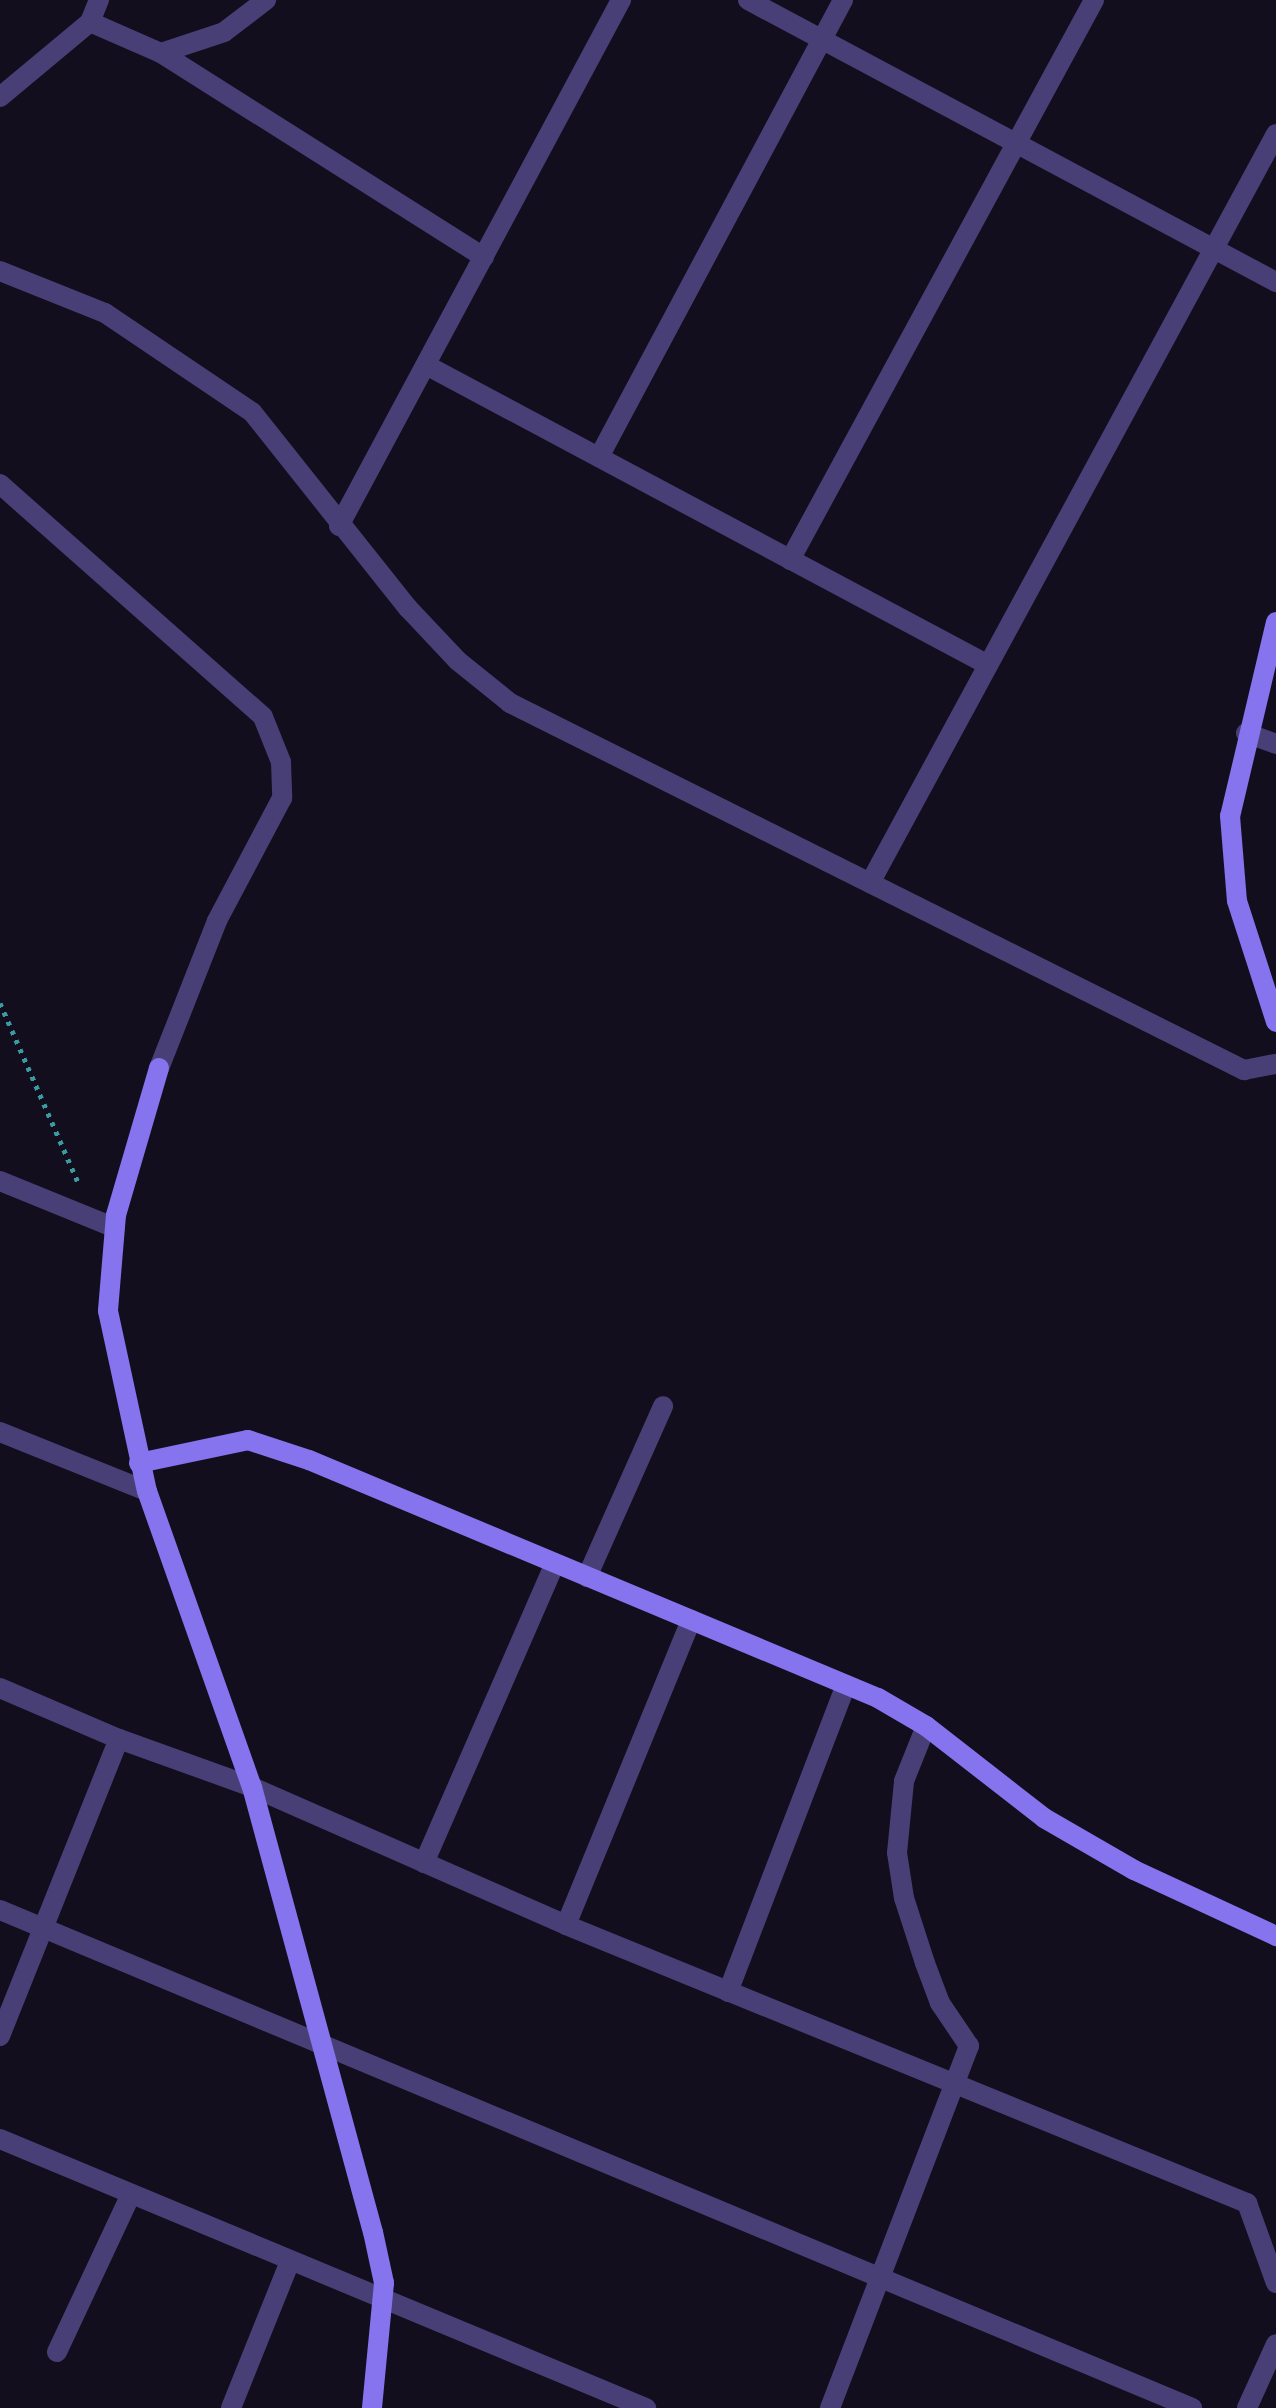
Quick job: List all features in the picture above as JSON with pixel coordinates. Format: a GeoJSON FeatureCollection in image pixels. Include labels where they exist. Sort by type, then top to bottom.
{"type":"FeatureCollection","features":[{"type":"Feature","properties":{"kind":"street"},"geometry":{"type":"LineString","coordinates":[[0,97],[90,22],[99,0]]}},
{"type":"Feature","properties":{"kind":"street"},"geometry":{"type":"LineString","coordinates":[[161,53],[224,32],[266,0]]}},
{"type":"Feature","properties":{"kind":"street"},"geometry":{"type":"LineString","coordinates":[[339,526],[621,0]]}},
{"type":"Feature","properties":{"kind":"street"},"geometry":{"type":"LineString","coordinates":[[748,0],[1276,282]]}},
{"type":"Feature","properties":{"kind":"street"},"geometry":{"type":"LineString","coordinates":[[599,457],[843,0]]}},
{"type":"Feature","properties":{"kind":"street"},"geometry":{"type":"LineString","coordinates":[[790,560],[1094,0]]}},
{"type":"Feature","properties":{"kind":"street"},"geometry":{"type":"LineString","coordinates":[[90,22],[161,53],[484,257]]}},
{"type":"Feature","properties":{"kind":"street"},"geometry":{"type":"LineString","coordinates":[[870,883],[1276,134]]}},
{"type":"Feature","properties":{"kind":"street"},"geometry":{"type":"LineString","coordinates":[[0,271],[105,313],[252,412],[339,526],[458,661],[510,703],[1244,1070],[1276,1064]]}},
{"type":"Feature","properties":{"kind":"street"},"geometry":{"type":"LineString","coordinates":[[426,365],[988,665]]}},
{"type":"Feature","properties":{"kind":"street"},"geometry":{"type":"LineString","coordinates":[[0,484],[263,717],[281,762],[282,798],[217,921],[159,1068],[115,1228],[108,1311],[147,1491],[252,1787],[373,2232],[382,2300],[372,2408]]}},
{"type":"Feature","properties":{"kind":"street"},"geometry":{"type":"LineString","coordinates":[[1276,622],[1246,733],[1230,816],[1237,901],[1276,1022]]}},
{"type":"Feature","properties":{"kind":"street"},"geometry":{"type":"LineString","coordinates":[[1246,733],[1276,744]]}},
{"type":"Feature","properties":{"kind":"street"},"geometry":{"type":"LineString","coordinates":[[0,1181],[115,1228]]}},
{"type":"Feature","properties":{"kind":"street"},"geometry":{"type":"LineString","coordinates":[[587,1577],[663,1406]]}},
{"type":"Feature","properties":{"kind":"street"},"geometry":{"type":"LineString","coordinates":[[0,1432],[147,1491]]}},
{"type":"Feature","properties":{"kind":"street"},"geometry":{"type":"LineString","coordinates":[[139,1463],[220,1442],[248,1440],[309,1460],[846,1685],[926,1726],[1044,1818],[1134,1870],[1276,1936]]}},
{"type":"Feature","properties":{"kind":"street"},"geometry":{"type":"LineString","coordinates":[[424,1863],[555,1563]]}},
{"type":"Feature","properties":{"kind":"street"},"geometry":{"type":"LineString","coordinates":[[566,1925],[691,1620]]}},
{"type":"Feature","properties":{"kind":"street"},"geometry":{"type":"LineString","coordinates":[[728,1992],[846,1685]]}},
{"type":"Feature","properties":{"kind":"street"},"geometry":{"type":"LineString","coordinates":[[0,1688],[119,1739],[252,1787],[566,1925],[1247,2203],[1276,2283]]}},
{"type":"Feature","properties":{"kind":"street"},"geometry":{"type":"LineString","coordinates":[[830,2408],[969,2046],[940,2003],[930,1977],[904,1898],[897,1853],[904,1781],[926,1726]]}},
{"type":"Feature","properties":{"kind":"street"},"geometry":{"type":"LineString","coordinates":[[0,2036],[119,1739]]}},
{"type":"Feature","properties":{"kind":"street"},"geometry":{"type":"LineString","coordinates":[[0,1910],[1192,2408]]}},
{"type":"Feature","properties":{"kind":"street"},"geometry":{"type":"LineString","coordinates":[[0,2139],[646,2408]]}},
{"type":"Feature","properties":{"kind":"street"},"geometry":{"type":"LineString","coordinates":[[57,2352],[131,2194]]}},
{"type":"Feature","properties":{"kind":"street"},"geometry":{"type":"LineString","coordinates":[[231,2408],[290,2261]]}},
{"type":"Feature","properties":{"kind":"street"},"geometry":{"type":"LineString","coordinates":[[1247,2408],[1276,2344]]}},
{"type":"Feature","properties":{"kind":"path"},"geometry":{"type":"LineString","coordinates":[[0,1003],[94,1220]]}}]}
